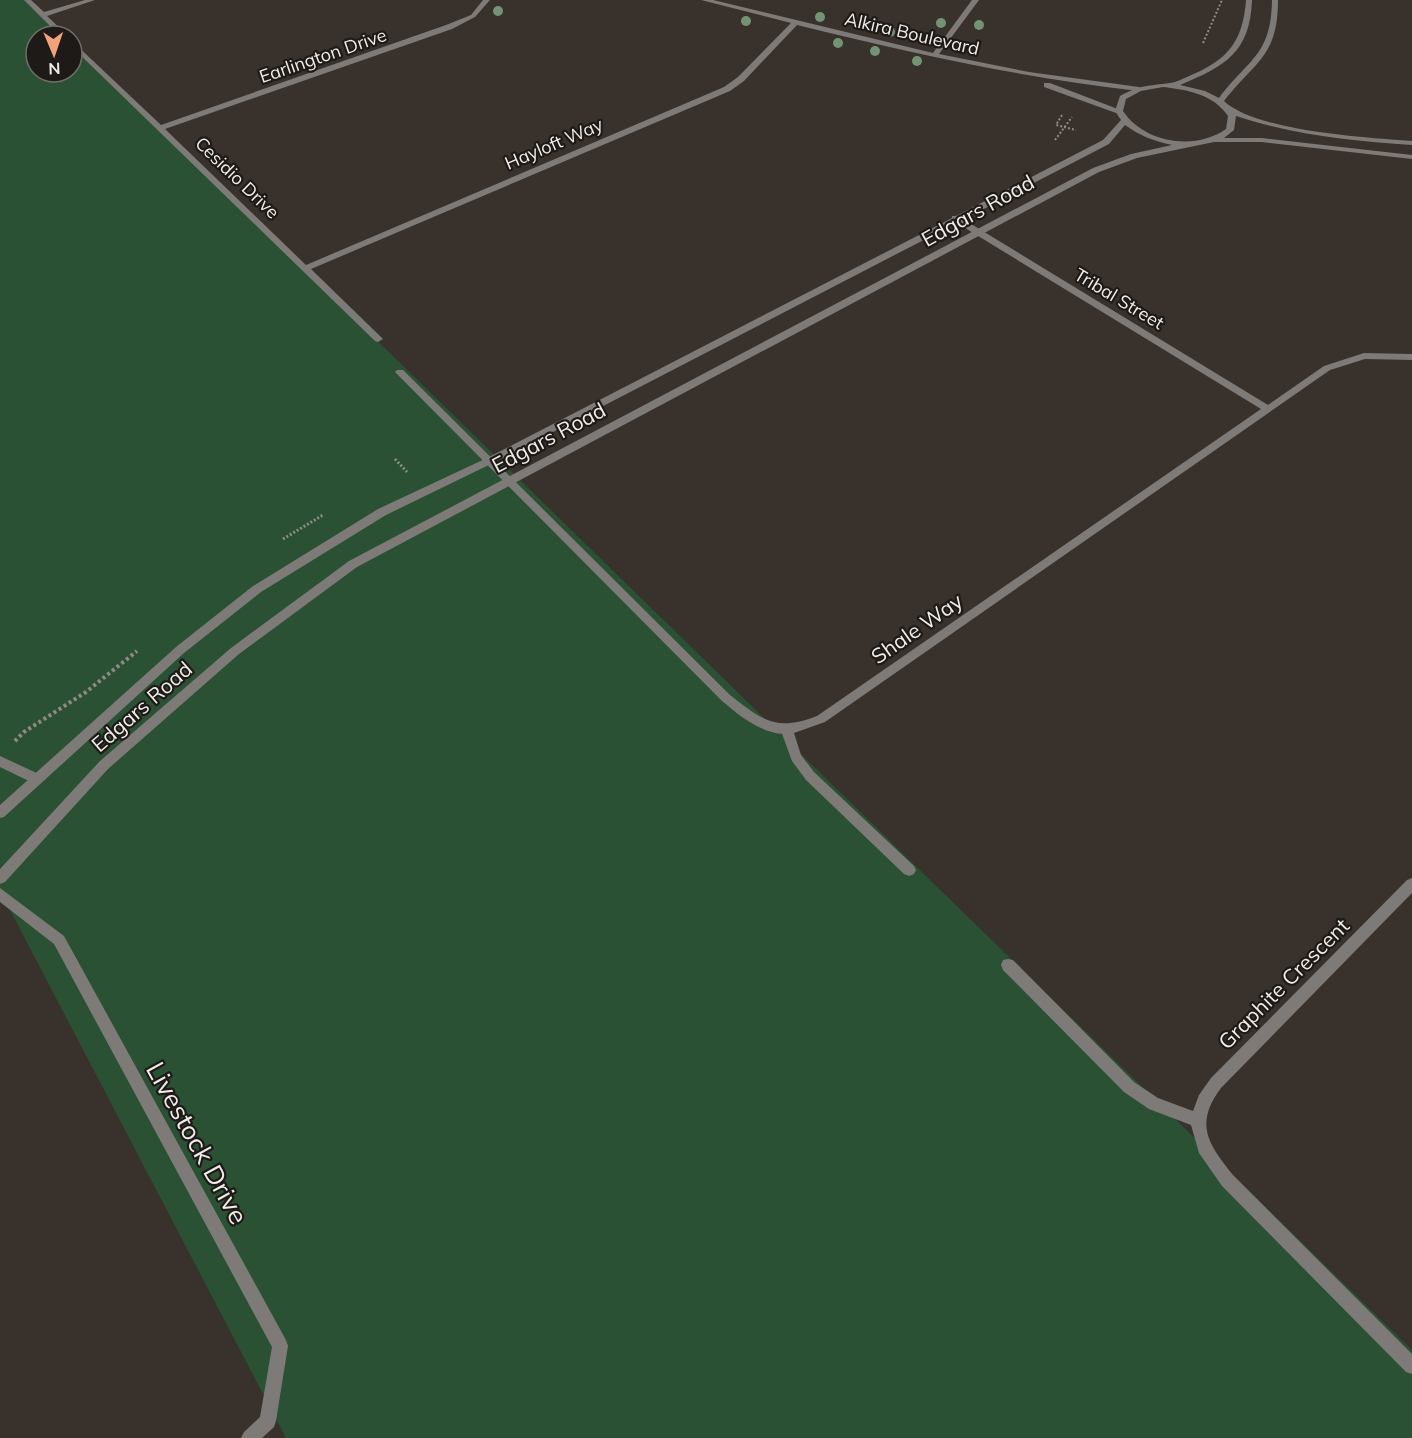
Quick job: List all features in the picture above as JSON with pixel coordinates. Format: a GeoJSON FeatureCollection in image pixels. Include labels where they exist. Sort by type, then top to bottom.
{"type":"FeatureCollection","features":[{"type":"Feature","properties":{"kind":"street"},"geometry":{"type":"LineString","coordinates":[[27,0],[51,24]]}},
{"type":"Feature","properties":{"kind":"street"},"geometry":{"type":"LineString","coordinates":[[42,15],[92,0]]}},
{"type":"Feature","properties":{"kind":"street","name":"Earlington Drive"},"geometry":{"type":"LineString","coordinates":[[161,128],[449,27],[473,16],[487,0]]}},
{"type":"Feature","properties":{"kind":"street","name":"Alkira Boulevard"},"geometry":{"type":"LineString","coordinates":[[704,0],[1009,72],[1076,93],[1119,111]]}},
{"type":"Feature","properties":{"kind":"street"},"geometry":{"type":"LineString","coordinates":[[935,55],[976,0]]}},
{"type":"Feature","properties":{"kind":"street"},"geometry":{"type":"LineString","coordinates":[[1172,86],[1203,73],[1234,52],[1247,24],[1248,0]]}},
{"type":"Feature","properties":{"kind":"street"},"geometry":{"type":"LineString","coordinates":[[1220,101],[1232,84],[1258,63],[1266,49],[1274,26],[1275,0]]}},
{"type":"Feature","properties":{"kind":"street","name":"Hayloft Way"},"geometry":{"type":"LineString","coordinates":[[306,268],[727,89],[741,79],[796,22]]}},
{"type":"Feature","properties":{"kind":"street","name":"Cesidio Drive"},"geometry":{"type":"LineString","coordinates":[[84,54],[378,339]]}},
{"type":"Feature","properties":{"kind":"street","name":"Alkira Boulevard"},"geometry":{"type":"LineString","coordinates":[[1009,72],[1139,89],[1172,86]]}},
{"type":"Feature","properties":{"kind":"street"},"geometry":{"type":"LineString","coordinates":[[1172,86],[1198,91],[1220,101],[1229,111],[1267,125],[1300,131],[1412,143]]}},
{"type":"Feature","properties":{"kind":"street"},"geometry":{"type":"LineString","coordinates":[[1139,89],[1123,98],[1119,111],[1125,121],[1152,137],[1189,143],[1214,140],[1262,140],[1412,157]]}},
{"type":"Feature","properties":{"kind":"street"},"geometry":{"type":"LineString","coordinates":[[1214,140],[1226,134],[1232,125],[1229,111]]}},
{"type":"Feature","properties":{"kind":"street","name":"Edgars Road"},"geometry":{"type":"LineString","coordinates":[[0,813],[180,650],[258,589],[382,512],[490,460],[1106,142],[1125,121]]}},
{"type":"Feature","properties":{"kind":"street","name":"Edgars Road"},"geometry":{"type":"LineString","coordinates":[[0,878],[104,765],[236,651],[353,564],[1096,170],[1134,156],[1189,143]]}},
{"type":"Feature","properties":{"kind":"street","name":"Tribal Street"},"geometry":{"type":"LineString","coordinates":[[955,218],[1266,408]]}},
{"type":"Feature","properties":{"kind":"street","name":"Shale Way"},"geometry":{"type":"LineString","coordinates":[[788,731],[804,728],[821,719],[1266,408],[1327,368],[1345,360],[1364,356],[1412,357]]}},
{"type":"Feature","properties":{"kind":"street"},"geometry":{"type":"LineString","coordinates":[[400,372],[490,460],[507,482],[726,698],[759,724],[775,730],[788,731],[796,756],[810,776],[909,870]]}},
{"type":"Feature","properties":{"kind":"street"},"geometry":{"type":"LineString","coordinates":[[0,761],[37,779]]}},
{"type":"Feature","properties":{"kind":"street","name":"Graphite Crescent"},"geometry":{"type":"LineString","coordinates":[[1198,1120],[1204,1099],[1216,1083],[1412,884]]}},
{"type":"Feature","properties":{"kind":"street","name":"Livestock Drive"},"geometry":{"type":"LineString","coordinates":[[0,894],[59,940],[280,1346],[268,1421],[250,1438]]}},
{"type":"Feature","properties":{"kind":"street"},"geometry":{"type":"LineString","coordinates":[[1008,965],[1138,1095],[1198,1120],[1199,1135],[1206,1150],[1235,1188],[1412,1366]]}},
{"type":"Feature","properties":{"kind":"path"},"geometry":{"type":"LineString","coordinates":[[1202,46],[1222,0]]}},
{"type":"Feature","properties":{"kind":"green space"},"geometry":{"type":"Polygon","coordinates":[[[0,0],[28,0],[53,24],[24,24],[24,84],[84,84],[84,55],[1412,1350],[1412,1438],[286,1438],[0,891],[0,0]]]}}]}
